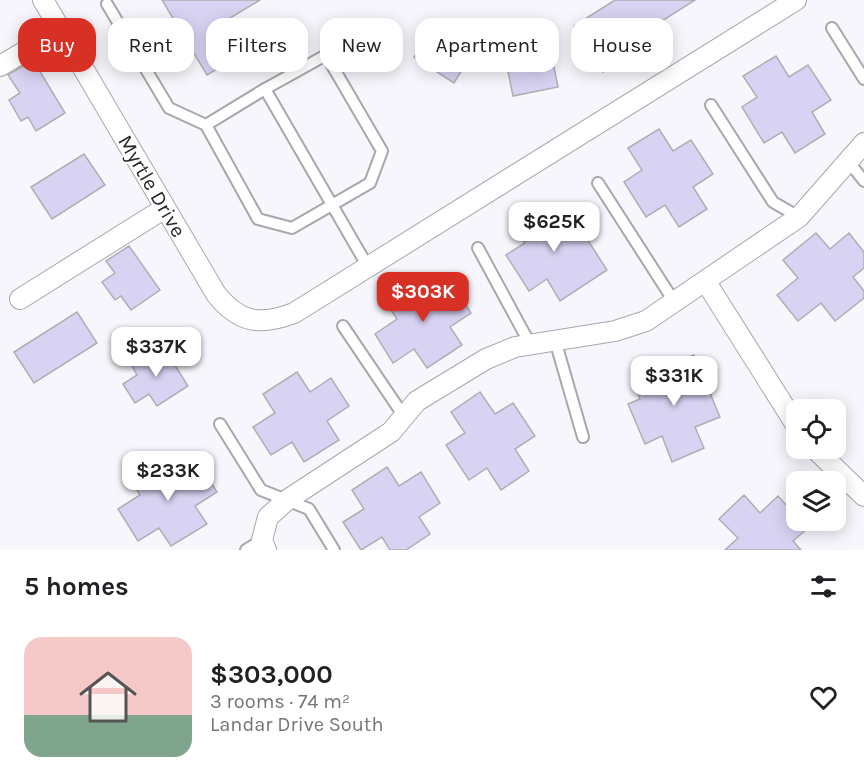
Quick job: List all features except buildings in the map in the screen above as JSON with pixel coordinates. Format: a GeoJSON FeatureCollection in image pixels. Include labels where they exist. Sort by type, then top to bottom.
{"type":"FeatureCollection","features":[{"type":"Feature","properties":{"kind":"street","name":"Myrtle Drive"},"geometry":{"type":"LineString","coordinates":[[43,0],[54,18]]}},
{"type":"Feature","properties":{"kind":"street","name":"Myrtle Drive"},"geometry":{"type":"LineString","coordinates":[[86,72],[226,307],[241,316],[257,321],[274,321],[294,313],[796,0]]}},
{"type":"Feature","properties":{"kind":"street"},"geometry":{"type":"LineString","coordinates":[[0,66],[18,55]]}},
{"type":"Feature","properties":{"kind":"street"},"geometry":{"type":"LineString","coordinates":[[258,547],[268,517],[287,500],[373,446],[391,432],[417,401],[486,359],[515,347],[631,327],[675,303],[799,217],[864,143]]}},
{"type":"Feature","properties":{"kind":"street"},"geometry":{"type":"LineString","coordinates":[[20,299],[165,208]]}},
{"type":"Feature","properties":{"kind":"street"},"geometry":{"type":"LineString","coordinates":[[706,282],[786,409]]}},
{"type":"Feature","properties":{"kind":"street"},"geometry":{"type":"LineString","coordinates":[[825,459],[864,496]]}},
{"type":"Feature","properties":{"kind":"lane"},"geometry":{"type":"LineString","coordinates":[[106,4],[169,108],[206,124],[258,219],[292,228],[333,207],[370,183],[382,152],[326,55],[206,124]]}},
{"type":"Feature","properties":{"kind":"lane"},"geometry":{"type":"LineString","coordinates":[[832,28],[864,79]]}},
{"type":"Feature","properties":{"kind":"lane"},"geometry":{"type":"LineString","coordinates":[[265,88],[368,267]]}},
{"type":"Feature","properties":{"kind":"lane"},"geometry":{"type":"LineString","coordinates":[[711,105],[773,202],[799,217]]}},
{"type":"Feature","properties":{"kind":"lane"},"geometry":{"type":"LineString","coordinates":[[848,161],[864,181]]}},
{"type":"Feature","properties":{"kind":"lane"},"geometry":{"type":"LineString","coordinates":[[598,183],[675,303]]}},
{"type":"Feature","properties":{"kind":"lane"},"geometry":{"type":"LineString","coordinates":[[478,248],[530,344]]}},
{"type":"Feature","properties":{"kind":"lane"},"geometry":{"type":"LineString","coordinates":[[343,326],[403,415]]}},
{"type":"Feature","properties":{"kind":"lane"},"geometry":{"type":"LineString","coordinates":[[555,340],[584,437]]}},
{"type":"Feature","properties":{"kind":"lane"},"geometry":{"type":"LineString","coordinates":[[220,424],[261,490],[309,509],[334,550]]}}]}
